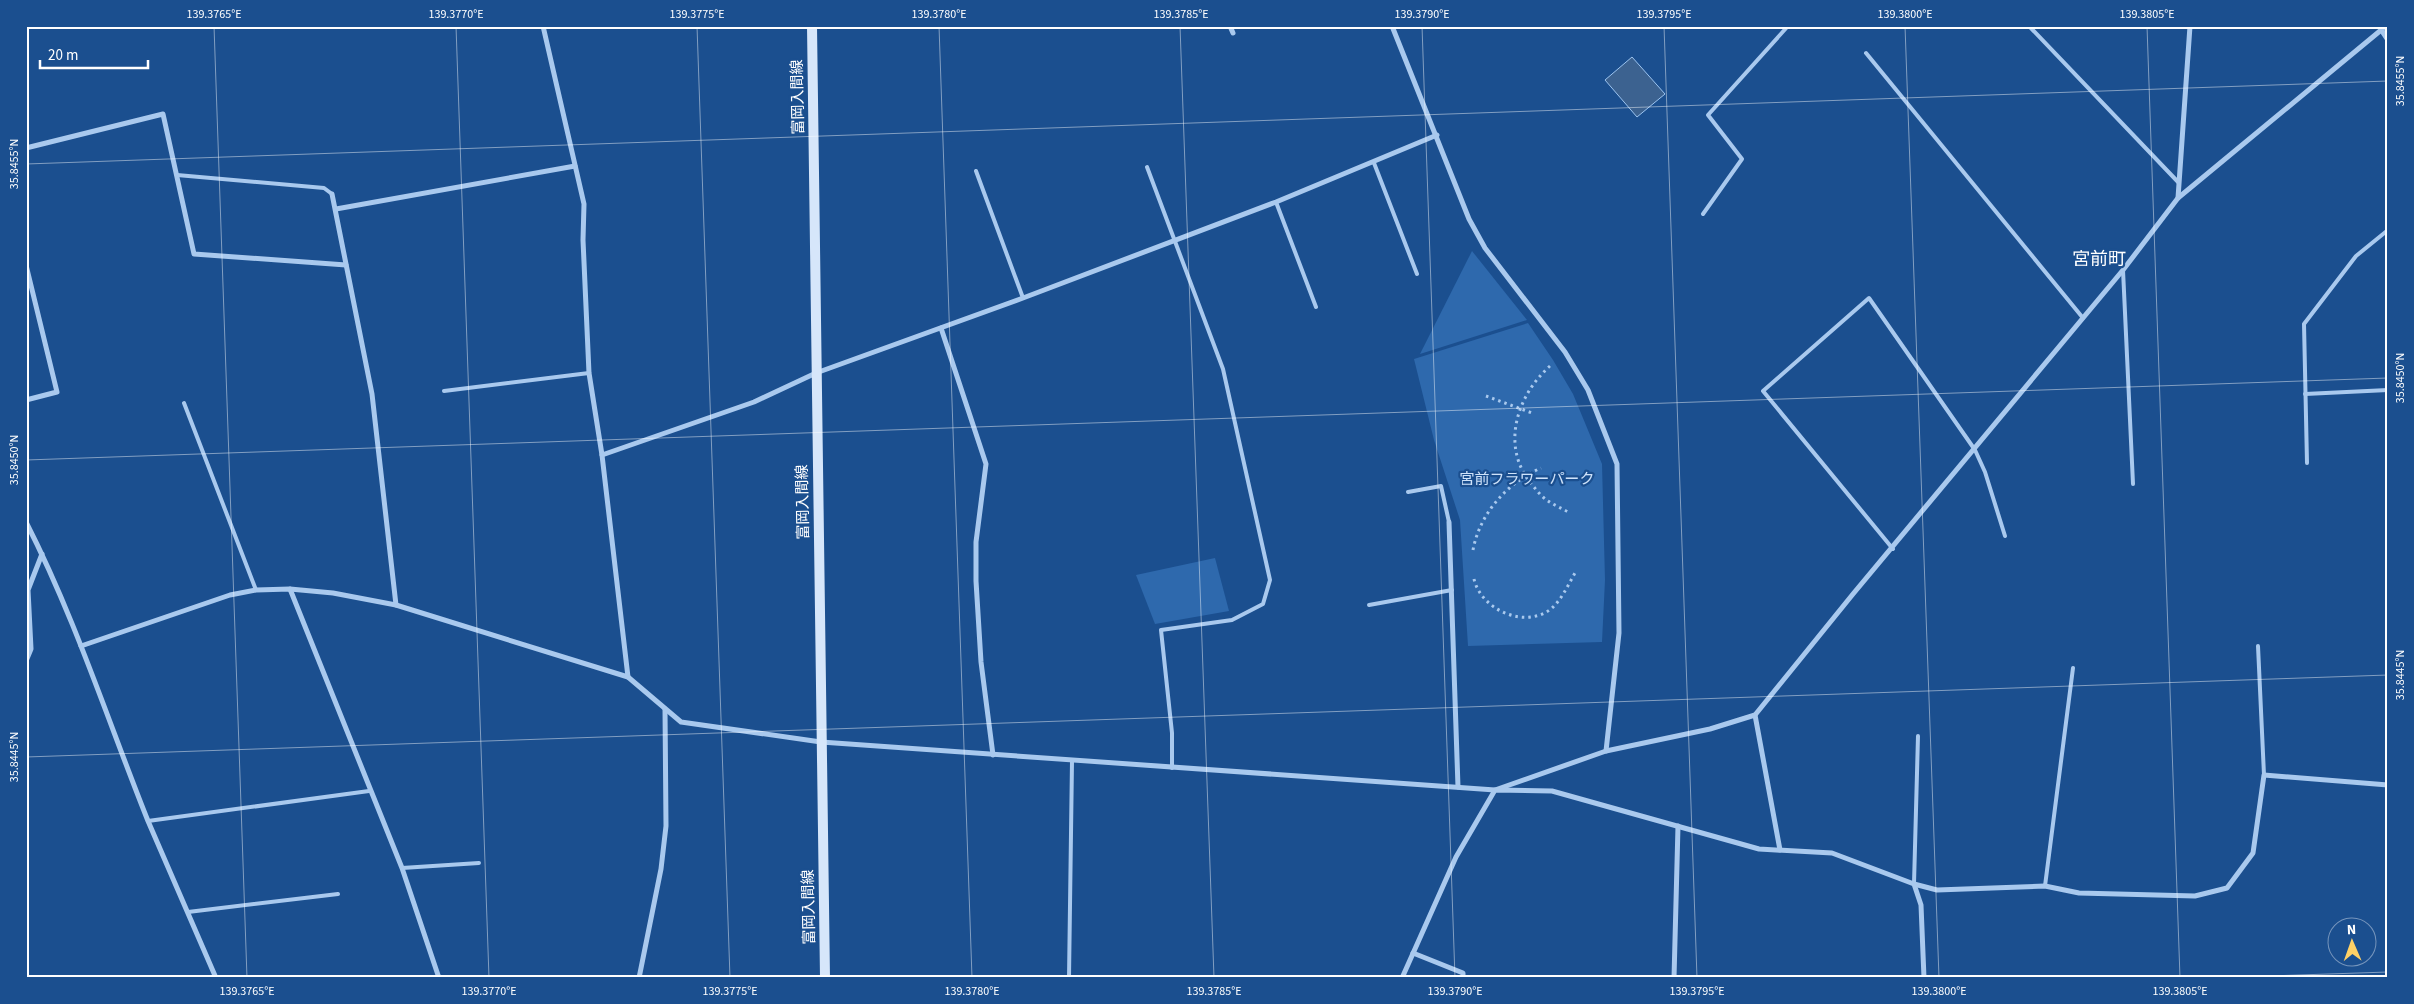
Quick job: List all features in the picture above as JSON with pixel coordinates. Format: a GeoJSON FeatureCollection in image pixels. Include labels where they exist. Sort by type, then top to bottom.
{"type":"FeatureCollection","features":[{"type":"Feature","properties":{"kind":"main road","name":"富岡入間線"},"geometry":{"type":"LineString","coordinates":[[812,26],[825,978]]}},
{"type":"Feature","properties":{"kind":"street"},"geometry":{"type":"LineString","coordinates":[[543,26],[584,204],[583,240],[588,373],[602,454],[628,677]]}},
{"type":"Feature","properties":{"kind":"street"},"geometry":{"type":"LineString","coordinates":[[1230,26],[1233,33]]}},
{"type":"Feature","properties":{"kind":"street"},"geometry":{"type":"LineString","coordinates":[[1392,26],[1470,220],[1486,248],[1565,352],[1588,390],[1617,464],[1619,633],[1606,751]]}},
{"type":"Feature","properties":{"kind":"street"},"geometry":{"type":"LineString","coordinates":[[2178,198],[2190,26]]}},
{"type":"Feature","properties":{"kind":"street"},"geometry":{"type":"LineString","coordinates":[[1402,978],[1456,857],[1495,790],[1606,751],[1710,729],[1756,715],[1853,594],[1893,549],[2123,270],[2178,198],[2384,29],[2388,40]]}},
{"type":"Feature","properties":{"kind":"street"},"geometry":{"type":"LineString","coordinates":[[26,148],[163,114],[194,254],[346,265]]}},
{"type":"Feature","properties":{"kind":"street"},"geometry":{"type":"LineString","coordinates":[[602,454],[754,402],[816,373],[1023,298],[1276,202],[1374,163],[1437,135]]}},
{"type":"Feature","properties":{"kind":"street"},"geometry":{"type":"LineString","coordinates":[[336,209],[575,166]]}},
{"type":"Feature","properties":{"kind":"street"},"geometry":{"type":"LineString","coordinates":[[332,194],[372,394],[396,605]]}},
{"type":"Feature","properties":{"kind":"street"},"geometry":{"type":"LineString","coordinates":[[26,265],[57,392],[26,400]]}},
{"type":"Feature","properties":{"kind":"street"},"geometry":{"type":"LineString","coordinates":[[941,328],[986,464],[976,542],[976,581],[981,662],[993,755]]}},
{"type":"Feature","properties":{"kind":"street"},"geometry":{"type":"LineString","coordinates":[[26,522],[42,554],[81,646],[148,821],[216,978]]}},
{"type":"Feature","properties":{"kind":"street"},"geometry":{"type":"LineString","coordinates":[[1449,522],[1458,787]]}},
{"type":"Feature","properties":{"kind":"street"},"geometry":{"type":"LineString","coordinates":[[26,661],[31,649],[28,590],[42,554]]}},
{"type":"Feature","properties":{"kind":"street"},"geometry":{"type":"LineString","coordinates":[[81,646],[230,595],[256,590],[333,593],[396,605],[628,677],[681,722],[821,742],[1495,790],[1552,790],[1759,849],[1832,853],[1914,884],[1936,890],[2045,886],[2079,893],[2195,896],[2227,888],[2253,853],[2264,775],[2388,785]]}},
{"type":"Feature","properties":{"kind":"street"},"geometry":{"type":"LineString","coordinates":[[290,590],[369,791],[402,868],[439,978]]}},
{"type":"Feature","properties":{"kind":"street"},"geometry":{"type":"LineString","coordinates":[[638,978],[661,868],[666,826],[665,709]]}},
{"type":"Feature","properties":{"kind":"street"},"geometry":{"type":"LineString","coordinates":[[1756,715],[1780,850]]}},
{"type":"Feature","properties":{"kind":"street"},"geometry":{"type":"LineString","coordinates":[[1674,978],[1678,826]]}},
{"type":"Feature","properties":{"kind":"street"},"geometry":{"type":"LineString","coordinates":[[1914,884],[1921,905],[1924,978]]}},
{"type":"Feature","properties":{"kind":"street"},"geometry":{"type":"LineString","coordinates":[[1413,953],[1463,973],[1463,978]]}},
{"type":"Feature","properties":{"kind":"lane"},"geometry":{"type":"LineString","coordinates":[[1703,214],[1742,159],[1708,115],[1784,33],[1788,26]]}},
{"type":"Feature","properties":{"kind":"lane"},"geometry":{"type":"LineString","coordinates":[[2029,26],[2179,183]]}},
{"type":"Feature","properties":{"kind":"lane"},"geometry":{"type":"LineString","coordinates":[[1866,53],[2083,318]]}},
{"type":"Feature","properties":{"kind":"lane"},"geometry":{"type":"LineString","coordinates":[[1374,163],[1417,274]]}},
{"type":"Feature","properties":{"kind":"lane"},"geometry":{"type":"LineString","coordinates":[[1147,167],[1223,369],[1270,580],[1262,604],[1232,620],[1161,630],[1172,733],[1172,768]]}},
{"type":"Feature","properties":{"kind":"lane"},"geometry":{"type":"LineString","coordinates":[[976,171],[1023,298]]}},
{"type":"Feature","properties":{"kind":"lane"},"geometry":{"type":"LineString","coordinates":[[177,175],[324,188],[332,194]]}},
{"type":"Feature","properties":{"kind":"lane"},"geometry":{"type":"LineString","coordinates":[[1276,202],[1316,307]]}},
{"type":"Feature","properties":{"kind":"lane"},"geometry":{"type":"LineString","coordinates":[[2307,463],[2304,324],[2356,256],[2388,230]]}},
{"type":"Feature","properties":{"kind":"lane"},"geometry":{"type":"LineString","coordinates":[[2123,270],[2133,484]]}},
{"type":"Feature","properties":{"kind":"lane"},"geometry":{"type":"LineString","coordinates":[[1893,549],[1762,391],[1870,298],[1975,450],[1985,472],[2005,536]]}},
{"type":"Feature","properties":{"kind":"lane"},"geometry":{"type":"LineString","coordinates":[[444,391],[588,373]]}},
{"type":"Feature","properties":{"kind":"lane"},"geometry":{"type":"LineString","coordinates":[[2305,394],[2388,390]]}},
{"type":"Feature","properties":{"kind":"lane"},"geometry":{"type":"LineString","coordinates":[[184,403],[256,590]]}},
{"type":"Feature","properties":{"kind":"lane"},"geometry":{"type":"LineString","coordinates":[[1408,492],[1441,486],[1449,522]]}},
{"type":"Feature","properties":{"kind":"lane"},"geometry":{"type":"LineString","coordinates":[[1369,605],[1452,590]]}},
{"type":"Feature","properties":{"kind":"lane"},"geometry":{"type":"LineString","coordinates":[[2258,646],[2264,775]]}},
{"type":"Feature","properties":{"kind":"lane"},"geometry":{"type":"LineString","coordinates":[[2045,886],[2073,668]]}},
{"type":"Feature","properties":{"kind":"lane"},"geometry":{"type":"LineString","coordinates":[[1914,884],[1918,736]]}},
{"type":"Feature","properties":{"kind":"lane"},"geometry":{"type":"LineString","coordinates":[[1070,978],[1072,761]]}},
{"type":"Feature","properties":{"kind":"lane"},"geometry":{"type":"LineString","coordinates":[[148,821],[369,791]]}},
{"type":"Feature","properties":{"kind":"lane"},"geometry":{"type":"LineString","coordinates":[[402,868],[479,863]]}},
{"type":"Feature","properties":{"kind":"lane"},"geometry":{"type":"LineString","coordinates":[[188,912],[338,894]]}},
{"type":"Feature","properties":{"kind":"path"},"geometry":{"type":"LineString","coordinates":[[1565,352],[1535,380],[1528,390],[1515,423],[1514,436],[1521,468],[1525,475],[1546,500],[1568,512]]}},
{"type":"Feature","properties":{"kind":"path"},"geometry":{"type":"LineString","coordinates":[[1486,396],[1532,413]]}},
{"type":"Feature","properties":{"kind":"path"},"geometry":{"type":"LineString","coordinates":[[1541,468],[1525,475],[1495,502],[1483,518],[1475,537],[1472,569],[1476,584],[1489,604],[1508,615],[1527,617],[1540,615],[1550,610],[1560,599],[1575,573]]}},
{"type":"Feature","properties":{"kind":"path"},"geometry":{"type":"LineString","coordinates":[[1451,571],[1472,569]]}},
{"type":"Feature","properties":{"kind":"green space"},"geometry":{"type":"Polygon","coordinates":[[[1472,251],[1527,320],[1420,354],[1472,251]]]}},
{"type":"Feature","properties":{"kind":"green space","name":"宮前フラワーパーク"},"geometry":{"type":"Polygon","coordinates":[[[1528,323],[1573,394],[1602,464],[1605,580],[1602,642],[1468,646],[1460,520],[1434,440],[1414,359],[1528,323]]]}},
{"type":"Feature","properties":{"kind":"green space"},"geometry":{"type":"Polygon","coordinates":[[[1215,558],[1229,611],[1155,624],[1136,575],[1215,558]]]}},
{"type":"Feature","properties":{"kind":"shaded area"},"geometry":{"type":"Polygon","coordinates":[[[1632,57],[1665,94],[1637,117],[1605,80],[1632,57]]]}},
{"type":"Feature","properties":{"kind":"district","name":"宮前町"},"geometry":{"type":"Point","coordinates":[2099,259]}}]}
